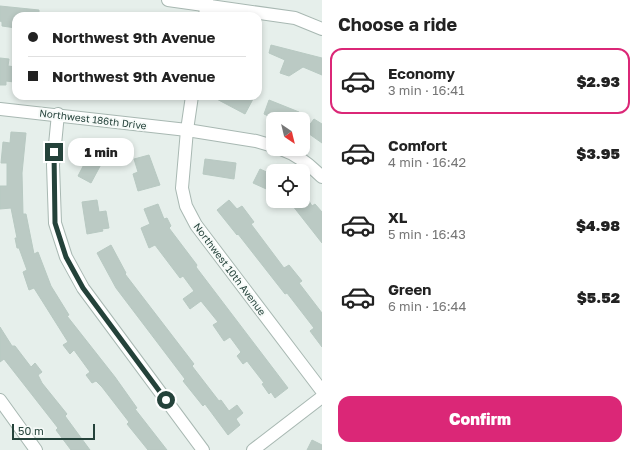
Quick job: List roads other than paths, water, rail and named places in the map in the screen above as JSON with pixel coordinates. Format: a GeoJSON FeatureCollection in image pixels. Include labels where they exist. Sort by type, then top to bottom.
{"type":"FeatureCollection","features":[{"type":"Feature","properties":{"kind":"street"},"geometry":{"type":"LineString","coordinates":[[168,0],[246,12]]}},
{"type":"Feature","properties":{"kind":"street"},"geometry":{"type":"LineString","coordinates":[[262,14],[295,18],[322,29]]}},
{"type":"Feature","properties":{"kind":"street","name":"Northwest 10th Avenue"},"geometry":{"type":"LineString","coordinates":[[191,100],[186,130],[182,188],[186,206],[196,224],[322,391]]}},
{"type":"Feature","properties":{"kind":"street","name":"Northwest 186th Drive"},"geometry":{"type":"LineString","coordinates":[[0,108],[186,130],[266,144]]}},
{"type":"Feature","properties":{"kind":"street"},"geometry":{"type":"LineString","coordinates":[[58,114],[53,165],[55,223],[66,257],[83,288],[203,450]]}},
{"type":"Feature","properties":{"kind":"street"},"geometry":{"type":"LineString","coordinates":[[293,156],[322,177]]}},
{"type":"Feature","properties":{"kind":"street"},"geometry":{"type":"LineString","coordinates":[[253,450],[322,397]]}},
{"type":"Feature","properties":{"kind":"street"},"geometry":{"type":"LineString","coordinates":[[0,400],[36,450]]}}]}
